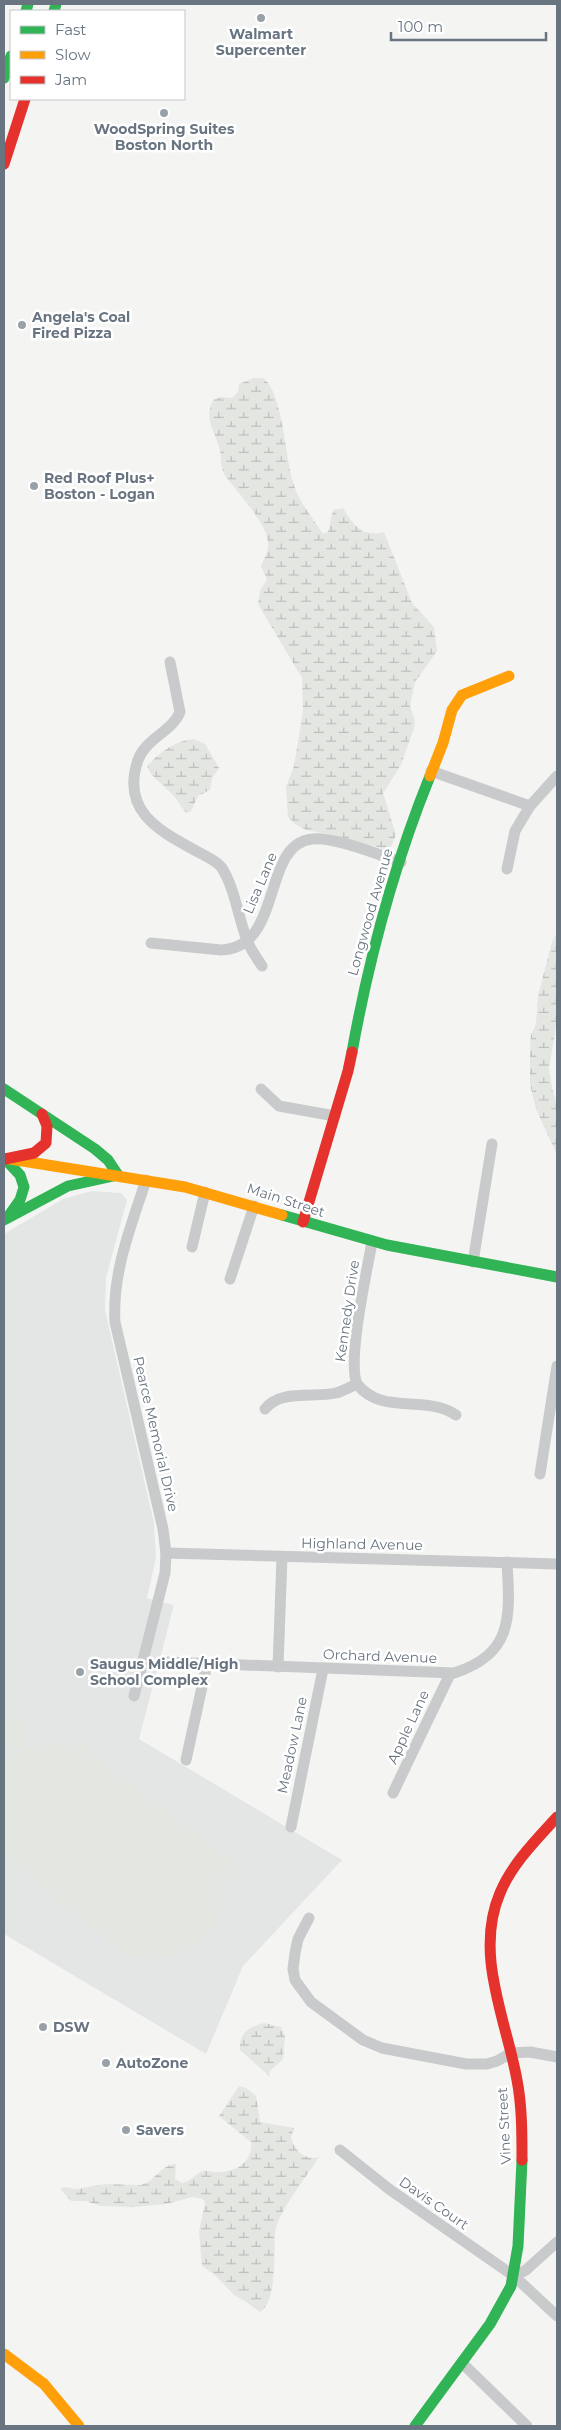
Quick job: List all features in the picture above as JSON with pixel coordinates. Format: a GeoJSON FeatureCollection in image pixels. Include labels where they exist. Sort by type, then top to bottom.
{"type":"FeatureCollection","features":[{"type":"Feature","properties":{"kind":"main road"},"geometry":{"type":"LineString","coordinates":[[4,78],[10,59]]}},
{"type":"Feature","properties":{"kind":"main road"},"geometry":{"type":"LineString","coordinates":[[4,164],[26,100]]}},
{"type":"Feature","properties":{"kind":"main road","name":"Longwood Avenue"},"geometry":{"type":"LineString","coordinates":[[303,1222],[349,1066],[368,967],[400,862],[457,702],[462,695],[476,687],[509,676]]}},
{"type":"Feature","properties":{"kind":"main road"},"geometry":{"type":"LineString","coordinates":[[4,1089],[95,1149],[108,1160],[118,1175],[68,1186],[6,1219]]}},
{"type":"Feature","properties":{"kind":"main road"},"geometry":{"type":"LineString","coordinates":[[5,1159],[32,1155],[43,1148],[48,1132],[42,1114]]}},
{"type":"Feature","properties":{"kind":"main road"},"geometry":{"type":"LineString","coordinates":[[5,1159],[22,1178],[24,1188],[22,1198],[6,1219]]}},
{"type":"Feature","properties":{"kind":"main road","name":"Main Street"},"geometry":{"type":"LineString","coordinates":[[5,1159],[118,1175],[205,1192],[372,1242],[557,1277]]}},
{"type":"Feature","properties":{"kind":"main road","name":"Vine Street"},"geometry":{"type":"LineString","coordinates":[[414,2426],[462,2363],[504,2301],[514,2276],[518,2247],[522,2163],[520,2098],[492,1972],[490,1946],[496,1906],[511,1872],[557,1817]]}},
{"type":"Feature","properties":{"kind":"main road"},"geometry":{"type":"LineString","coordinates":[[4,2354],[44,2384],[79,2426]]}},
{"type":"Feature","properties":{"kind":"street"},"geometry":{"type":"LineString","coordinates":[[170,662],[180,712],[178,718],[150,742],[141,754],[135,773],[136,795],[143,814],[154,826],[221,867],[232,893],[247,942],[262,966]]}},
{"type":"Feature","properties":{"kind":"street"},"geometry":{"type":"LineString","coordinates":[[431,771],[530,806]]}},
{"type":"Feature","properties":{"kind":"street"},"geometry":{"type":"LineString","coordinates":[[507,869],[513,836],[530,806],[557,776]]}},
{"type":"Feature","properties":{"kind":"street","name":"Lisa Lane"},"geometry":{"type":"LineString","coordinates":[[247,942],[262,917],[287,856],[302,842],[310,839],[330,840],[400,862]]}},
{"type":"Feature","properties":{"kind":"street"},"geometry":{"type":"LineString","coordinates":[[151,943],[221,950],[232,949],[247,942]]}},
{"type":"Feature","properties":{"kind":"street"},"geometry":{"type":"LineString","coordinates":[[261,1089],[274,1103],[282,1107],[335,1116]]}},
{"type":"Feature","properties":{"kind":"street"},"geometry":{"type":"LineString","coordinates":[[473,1262],[492,1144]]}},
{"type":"Feature","properties":{"kind":"street","name":"Pearce Memorial Drive"},"geometry":{"type":"LineString","coordinates":[[134,1696],[165,1573],[166,1553],[159,1511],[115,1322],[114,1307],[116,1277],[146,1180]]}},
{"type":"Feature","properties":{"kind":"street"},"geometry":{"type":"LineString","coordinates":[[192,1247],[205,1192]]}},
{"type":"Feature","properties":{"kind":"street"},"geometry":{"type":"LineString","coordinates":[[230,1279],[254,1206]]}},
{"type":"Feature","properties":{"kind":"street","name":"Kennedy Drive"},"geometry":{"type":"LineString","coordinates":[[357,1384],[353,1372],[354,1352],[372,1242]]}},
{"type":"Feature","properties":{"kind":"street"},"geometry":{"type":"LineString","coordinates":[[540,1474],[557,1366]]}},
{"type":"Feature","properties":{"kind":"street"},"geometry":{"type":"LineString","coordinates":[[265,1409],[280,1399],[334,1393],[357,1384],[365,1392],[381,1400],[400,1404],[439,1406],[456,1415]]}},
{"type":"Feature","properties":{"kind":"street","name":"Highland Avenue"},"geometry":{"type":"LineString","coordinates":[[166,1553],[557,1564]]}},
{"type":"Feature","properties":{"kind":"street"},"geometry":{"type":"LineString","coordinates":[[278,1667],[282,1557]]}},
{"type":"Feature","properties":{"kind":"street","name":"Orchard Avenue"},"geometry":{"type":"LineString","coordinates":[[167,1662],[450,1674],[464,1670],[487,1657],[502,1636],[510,1612],[507,1562]]}},
{"type":"Feature","properties":{"kind":"street"},"geometry":{"type":"LineString","coordinates":[[186,1760],[207,1664]]}},
{"type":"Feature","properties":{"kind":"street","name":"Meadow Lane"},"geometry":{"type":"LineString","coordinates":[[291,1827],[323,1669]]}},
{"type":"Feature","properties":{"kind":"street","name":"Apple Lane"},"geometry":{"type":"LineString","coordinates":[[393,1793],[450,1674]]}},
{"type":"Feature","properties":{"kind":"street"},"geometry":{"type":"LineString","coordinates":[[309,1918],[298,1939],[293,1969],[295,1980],[311,2002],[364,2040],[382,2048],[466,2064],[497,2062],[511,2053],[530,2052],[557,2057]]}},
{"type":"Feature","properties":{"kind":"street","name":"Davis Court"},"geometry":{"type":"LineString","coordinates":[[340,2150],[389,2189],[514,2276],[557,2316]]}},
{"type":"Feature","properties":{"kind":"street"},"geometry":{"type":"LineString","coordinates":[[514,2276],[526,2270],[557,2242]]}},
{"type":"Feature","properties":{"kind":"street"},"geometry":{"type":"LineString","coordinates":[[462,2363],[527,2426]]}},
{"type":"Feature","properties":{"kind":"shaded area","name":"Saugus Middle/High School Complex"},"geometry":{"type":"Polygon","coordinates":[[[92,1191],[121,1193],[127,1200],[106,1278],[105,1310],[154,1523],[156,1558],[147,1598],[174,1605],[139,1739],[342,1860],[243,1966],[206,2054],[4,1934],[4,1234],[63,1199],[92,1191]]]}},
{"type":"Feature","properties":{"kind":"green space"},"geometry":{"type":"Polygon","coordinates":[[[254,378],[263,378],[270,386],[280,413],[295,488],[323,534],[328,532],[333,510],[343,508],[359,529],[370,533],[384,532],[412,603],[434,627],[437,651],[415,682],[410,706],[415,720],[414,728],[401,765],[383,793],[396,835],[391,847],[384,849],[329,834],[306,830],[295,824],[288,817],[286,787],[294,766],[303,711],[302,678],[258,604],[260,591],[267,579],[261,566],[268,549],[267,535],[250,507],[224,474],[219,446],[209,413],[213,400],[221,397],[232,398],[238,392],[239,384],[254,378]]]}},
{"type":"Feature","properties":{"kind":"green space"},"geometry":{"type":"Polygon","coordinates":[[[193,739],[205,744],[219,768],[212,778],[210,790],[198,796],[191,811],[186,813],[174,796],[151,774],[147,766],[167,748],[193,739]]]}},
{"type":"Feature","properties":{"kind":"green space"},"geometry":{"type":"Polygon","coordinates":[[[557,932],[557,1021],[549,1068],[557,1104],[557,1155],[536,1109],[530,1084],[530,1047],[531,1035],[536,1024],[538,996],[552,942],[557,932]]]}},
{"type":"Feature","properties":{"kind":"green space"},"geometry":{"type":"Polygon","coordinates":[[[23,1716],[24,1747],[4,1748],[4,1717],[23,1716]]]}},
{"type":"Feature","properties":{"kind":"green space"},"geometry":{"type":"Polygon","coordinates":[[[78,1742],[244,1872],[235,1883],[219,1870],[222,1900],[218,1914],[211,1927],[191,1948],[163,1959],[146,1959],[119,1950],[4,1857],[4,1763],[20,1752],[37,1745],[65,1744],[75,1746],[78,1742]]]}},
{"type":"Feature","properties":{"kind":"green space"},"geometry":{"type":"Polygon","coordinates":[[[264,2023],[281,2027],[285,2037],[283,2059],[270,2071],[269,2076],[240,2050],[243,2035],[249,2029],[264,2023]]]}},
{"type":"Feature","properties":{"kind":"green space"},"geometry":{"type":"Polygon","coordinates":[[[239,2086],[246,2088],[256,2096],[260,2122],[294,2128],[291,2138],[298,2151],[309,2158],[319,2157],[286,2206],[277,2226],[272,2288],[265,2307],[260,2312],[234,2295],[216,2276],[202,2266],[199,2232],[205,2203],[203,2199],[193,2197],[166,2204],[134,2207],[101,2206],[86,2201],[71,2201],[60,2189],[64,2187],[77,2189],[105,2184],[141,2185],[151,2180],[166,2167],[176,2164],[175,2179],[182,2183],[203,2171],[218,2172],[237,2168],[249,2155],[251,2142],[219,2116],[239,2086]]]}},
{"type":"Feature","properties":{"kind":"traffic: fast"},"geometry":{"type":"LineString","coordinates":[[26,10],[28,4]]}},
{"type":"Feature","properties":{"kind":"traffic: fast"},"geometry":{"type":"LineString","coordinates":[[54,10],[56,4]]}},
{"type":"Feature","properties":{"kind":"traffic: fast"},"geometry":{"type":"LineString","coordinates":[[4,78],[10,59]]}},
{"type":"Feature","properties":{"kind":"traffic: fast"},"geometry":{"type":"LineString","coordinates":[[352,1052],[366,982],[384,912],[405,843],[430,776]]}},
{"type":"Feature","properties":{"kind":"traffic: fast"},"geometry":{"type":"LineString","coordinates":[[4,1089],[95,1149],[108,1160],[118,1175],[68,1186],[4,1220]]}},
{"type":"Feature","properties":{"kind":"traffic: fast"},"geometry":{"type":"LineString","coordinates":[[5,1159],[20,1175],[24,1187],[20,1200],[8,1217]]}},
{"type":"Feature","properties":{"kind":"traffic: fast"},"geometry":{"type":"LineString","coordinates":[[282,1215],[387,1245],[557,1277]]}},
{"type":"Feature","properties":{"kind":"traffic: fast"},"geometry":{"type":"LineString","coordinates":[[415,2426],[490,2324],[511,2286],[518,2246],[522,2160]]}},
{"type":"Feature","properties":{"kind":"traffic: slow"},"geometry":{"type":"LineString","coordinates":[[430,776],[443,743],[452,710],[462,695],[509,676]]}},
{"type":"Feature","properties":{"kind":"traffic: slow"},"geometry":{"type":"LineString","coordinates":[[10,1159],[185,1187],[282,1215]]}},
{"type":"Feature","properties":{"kind":"traffic: slow"},"geometry":{"type":"LineString","coordinates":[[4,2354],[44,2384],[79,2426]]}},
{"type":"Feature","properties":{"kind":"traffic: jam"},"geometry":{"type":"LineString","coordinates":[[4,164],[25,100]]}},
{"type":"Feature","properties":{"kind":"traffic: jam"},"geometry":{"type":"LineString","coordinates":[[303,1222],[352,1052]]}},
{"type":"Feature","properties":{"kind":"traffic: jam"},"geometry":{"type":"LineString","coordinates":[[5,1159],[34,1153],[46,1143],[47,1126],[42,1114]]}},
{"type":"Feature","properties":{"kind":"traffic: jam"},"geometry":{"type":"LineString","coordinates":[[522,2160],[519,2090],[495,1986],[491,1963],[490,1939],[493,1916],[505,1882],[525,1853],[557,1817]]}},
{"type":"Feature","properties":{"kind":"place","name":"Walmart Supercenter"},"geometry":{"type":"Point","coordinates":[261,18]}},
{"type":"Feature","properties":{"kind":"place","name":"WoodSpring Suites Boston North"},"geometry":{"type":"Point","coordinates":[164,113]}},
{"type":"Feature","properties":{"kind":"place","name":"Angela's Coal Fired Pizza"},"geometry":{"type":"Point","coordinates":[22,325]}},
{"type":"Feature","properties":{"kind":"place","name":"Red Roof Plus+ Boston - Logan"},"geometry":{"type":"Point","coordinates":[34,486]}},
{"type":"Feature","properties":{"kind":"place","name":"Saugus Middle/High School Complex"},"geometry":{"type":"Point","coordinates":[80,1672]}},
{"type":"Feature","properties":{"kind":"place","name":"DSW"},"geometry":{"type":"Point","coordinates":[43,2027]}},
{"type":"Feature","properties":{"kind":"place","name":"AutoZone"},"geometry":{"type":"Point","coordinates":[106,2063]}},
{"type":"Feature","properties":{"kind":"place","name":"Savers"},"geometry":{"type":"Point","coordinates":[126,2130]}}]}
